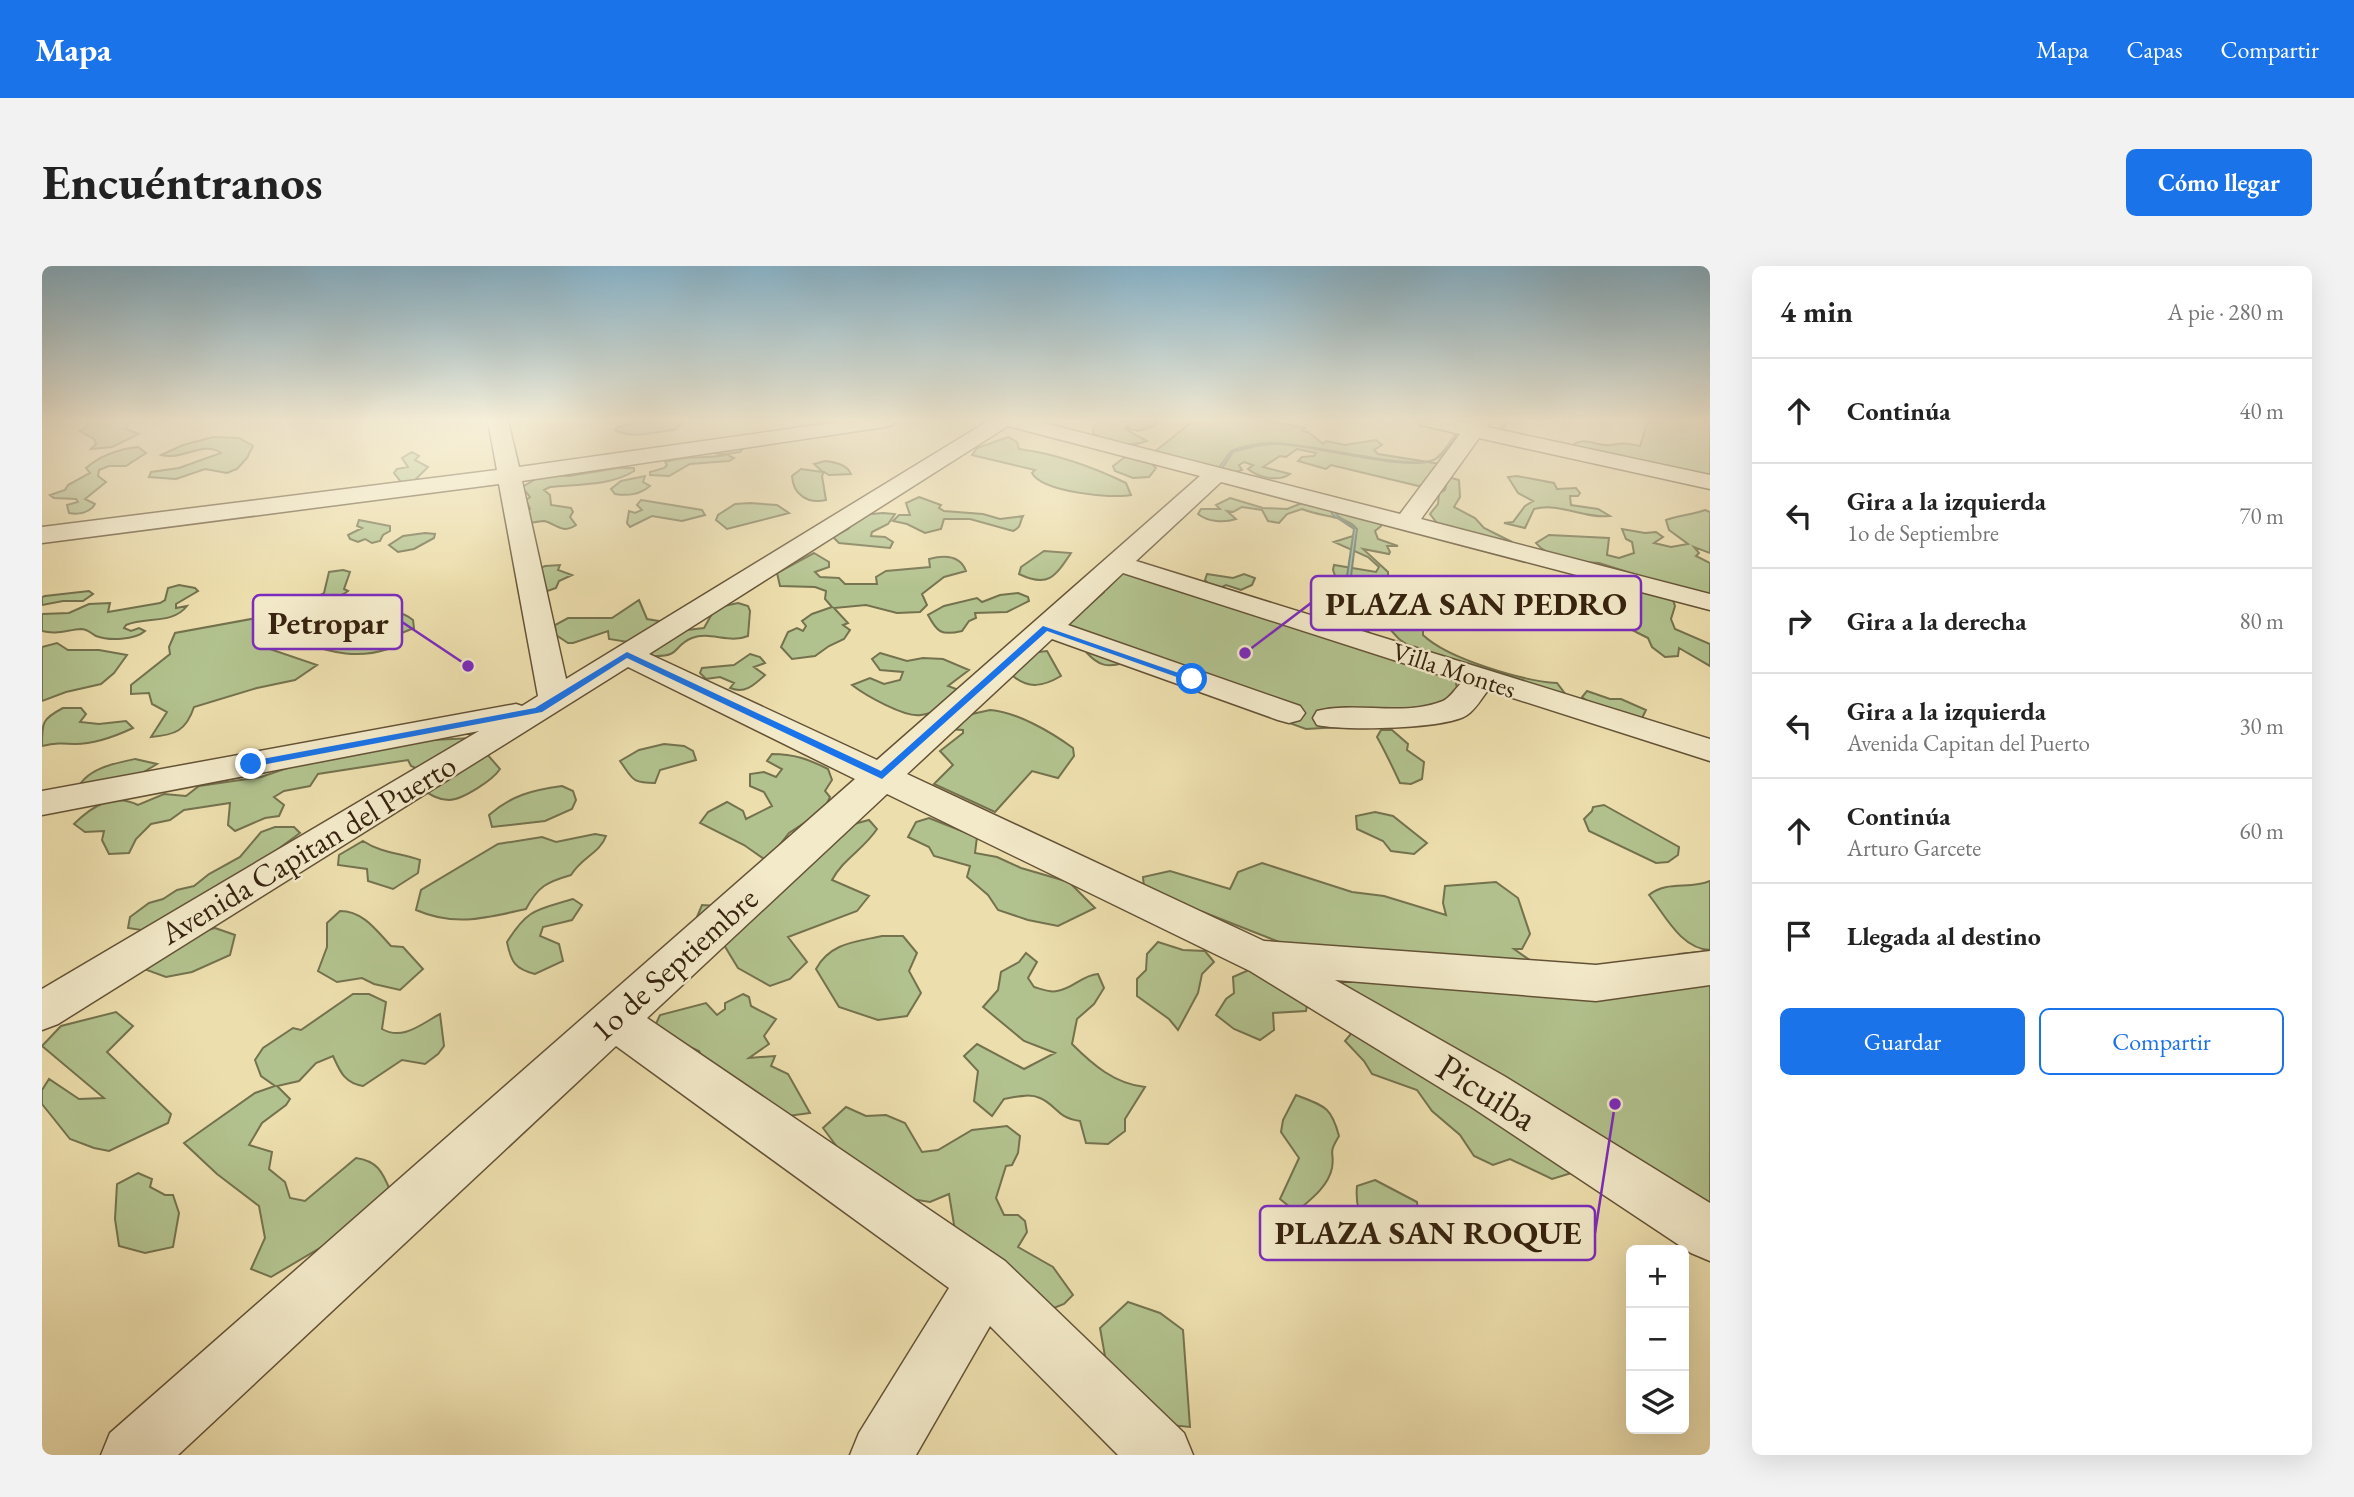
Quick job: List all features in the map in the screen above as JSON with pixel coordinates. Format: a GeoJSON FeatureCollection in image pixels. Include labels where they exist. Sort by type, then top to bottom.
{"type":"FeatureCollection","features":[{"type":"Feature","properties":{"kind":"street"},"geometry":{"type":"LineString","coordinates":[[42,535],[503,476]]}},
{"type":"Feature","properties":{"kind":"street"},"geometry":{"type":"LineString","coordinates":[[42,803],[547,705],[507,476]]}},
{"type":"Feature","properties":{"kind":"street","name":"Avenida Capitan del Puerto"},"geometry":{"type":"LineString","coordinates":[[42,1011],[547,705],[913,476]]}},
{"type":"Feature","properties":{"kind":"street","name":"1o de Septiembre"},"geometry":{"type":"LineString","coordinates":[[132,1455],[1213,476]]}},
{"type":"Feature","properties":{"kind":"street"},"geometry":{"type":"LineString","coordinates":[[1226,476],[1710,603]]}},
{"type":"Feature","properties":{"kind":"street"},"geometry":{"type":"LineString","coordinates":[[1406,523],[1441,476]]}},
{"type":"Feature","properties":{"kind":"street"},"geometry":{"type":"LineString","coordinates":[[1687,476],[1710,482]]}},
{"type":"Feature","properties":{"kind":"street","name":"Villa Montes"},"geometry":{"type":"LineString","coordinates":[[1117,563],[1710,750]]}},
{"type":"Feature","properties":{"kind":"street"},"geometry":{"type":"LineString","coordinates":[[1046,627],[1289,713]]}},
{"type":"Feature","properties":{"kind":"street","name":"Picuiba"},"geometry":{"type":"LineString","coordinates":[[627,654],[1259,957],[1487,1091],[1710,1234]]}},
{"type":"Feature","properties":{"kind":"street"},"geometry":{"type":"LineString","coordinates":[[1329,718],[1397,719],[1455,709],[1482,679]]}},
{"type":"Feature","properties":{"kind":"street"},"geometry":{"type":"LineString","coordinates":[[1259,957],[1596,983],[1710,968]]}},
{"type":"Feature","properties":{"kind":"street"},"geometry":{"type":"LineString","coordinates":[[613,1019],[985,1281],[1162,1455]]}},
{"type":"Feature","properties":{"kind":"street"},"geometry":{"type":"LineString","coordinates":[[881,1455],[985,1281]]}},
{"type":"Feature","properties":{"kind":"green space"},"geometry":{"type":"Polygon","coordinates":[[[84,476],[99,476],[106,482],[85,499],[95,504],[93,507],[80,513],[69,513],[67,505],[78,502],[76,499],[54,498],[50,495],[65,490],[68,485],[84,476]]]}},
{"type":"Feature","properties":{"kind":"green space"},"geometry":{"type":"Polygon","coordinates":[[[149,476],[183,476],[176,479],[149,476]]]}},
{"type":"Feature","properties":{"kind":"green space"},"geometry":{"type":"Polygon","coordinates":[[[397,476],[419,476],[414,481],[401,482],[397,476]]]}},
{"type":"Feature","properties":{"kind":"green space"},"geometry":{"type":"Polygon","coordinates":[[[540,476],[623,476],[604,482],[550,487],[544,490],[550,495],[551,505],[571,508],[573,512],[570,517],[576,525],[567,529],[544,521],[525,524],[526,512],[530,509],[526,500],[530,497],[522,487],[540,476]]]}},
{"type":"Feature","properties":{"kind":"green space"},"geometry":{"type":"Polygon","coordinates":[[[645,476],[643,482],[650,486],[638,493],[615,494],[611,489],[621,481],[645,476]]]}},
{"type":"Feature","properties":{"kind":"green space"},"geometry":{"type":"Polygon","coordinates":[[[792,476],[822,476],[826,500],[813,501],[803,497],[793,483],[792,476]]]}},
{"type":"Feature","properties":{"kind":"green space"},"geometry":{"type":"Polygon","coordinates":[[[1035,476],[1112,476],[1126,483],[1131,495],[1078,493],[1038,480],[1035,476]]]}},
{"type":"Feature","properties":{"kind":"green space"},"geometry":{"type":"Polygon","coordinates":[[[1379,476],[1434,476],[1427,488],[1379,476]]]}},
{"type":"Feature","properties":{"kind":"green space"},"geometry":{"type":"Polygon","coordinates":[[[1448,477],[1459,480],[1460,497],[1454,507],[1475,518],[1484,528],[1512,542],[1455,530],[1437,523],[1430,514],[1438,504],[1439,493],[1445,490],[1448,477]]]}},
{"type":"Feature","properties":{"kind":"green space"},"geometry":{"type":"Polygon","coordinates":[[[1508,477],[1554,483],[1557,489],[1576,488],[1580,493],[1578,496],[1570,496],[1571,505],[1598,509],[1610,516],[1543,507],[1534,509],[1525,528],[1504,523],[1513,522],[1525,506],[1533,501],[1518,493],[1508,477]]]}},
{"type":"Feature","properties":{"kind":"green space"},"geometry":{"type":"Polygon","coordinates":[[[919,497],[941,505],[939,508],[944,511],[983,514],[1000,519],[1023,516],[1019,526],[1013,531],[970,519],[944,519],[941,529],[925,533],[907,524],[893,521],[899,515],[910,515],[906,503],[919,497]]]}},
{"type":"Feature","properties":{"kind":"green space"},"geometry":{"type":"Polygon","coordinates":[[[1230,498],[1263,508],[1287,509],[1302,503],[1380,521],[1381,526],[1375,531],[1378,539],[1398,546],[1387,546],[1389,554],[1363,549],[1388,575],[1364,589],[1363,598],[1391,601],[1400,610],[1398,617],[1423,628],[1423,635],[1450,652],[1506,673],[1557,683],[1566,695],[1453,668],[1458,693],[1455,704],[1341,727],[1306,729],[1123,663],[1099,663],[1087,653],[1089,652],[1051,638],[1104,592],[1103,581],[1127,571],[1339,630],[1343,624],[1358,624],[1379,640],[1412,648],[1399,639],[1373,611],[1332,603],[1334,589],[1338,584],[1334,565],[1376,572],[1379,567],[1368,557],[1334,542],[1353,536],[1357,529],[1352,524],[1302,509],[1287,514],[1279,523],[1268,521],[1262,510],[1242,507],[1233,512],[1227,511],[1236,519],[1231,520],[1211,520],[1198,514],[1201,509],[1220,509],[1216,505],[1230,498]]]}},
{"type":"Feature","properties":{"kind":"green space"},"geometry":{"type":"Polygon","coordinates":[[[641,500],[702,510],[705,515],[682,521],[652,516],[630,527],[627,523],[629,511],[635,513],[642,510],[637,505],[641,500]]]}},
{"type":"Feature","properties":{"kind":"green space"},"geometry":{"type":"Polygon","coordinates":[[[735,504],[777,505],[789,513],[727,529],[716,520],[718,515],[735,504]]]}},
{"type":"Feature","properties":{"kind":"green space"},"geometry":{"type":"Polygon","coordinates":[[[1705,510],[1710,512],[1710,553],[1694,547],[1699,553],[1696,556],[1710,563],[1710,598],[1599,563],[1556,556],[1536,543],[1549,535],[1609,538],[1607,555],[1619,558],[1634,553],[1632,542],[1626,539],[1622,529],[1656,532],[1663,537],[1654,543],[1671,547],[1688,544],[1669,530],[1666,520],[1705,510]]]}},
{"type":"Feature","properties":{"kind":"green space"},"geometry":{"type":"Polygon","coordinates":[[[895,514],[888,524],[872,532],[871,536],[885,537],[893,542],[890,548],[839,543],[833,537],[848,529],[860,515],[895,514]]]}},
{"type":"Feature","properties":{"kind":"green space"},"geometry":{"type":"Polygon","coordinates":[[[359,520],[390,526],[390,531],[383,535],[380,541],[372,543],[365,539],[358,542],[350,539],[348,535],[362,528],[357,526],[359,520]]]}},
{"type":"Feature","properties":{"kind":"green space"},"geometry":{"type":"Polygon","coordinates":[[[435,534],[434,538],[414,549],[398,552],[389,545],[403,536],[435,534]]]}},
{"type":"Feature","properties":{"kind":"green space"},"geometry":{"type":"Polygon","coordinates":[[[1044,551],[1071,553],[1050,578],[1037,580],[1019,574],[1021,567],[1044,551]]]}},
{"type":"Feature","properties":{"kind":"green space"},"geometry":{"type":"Polygon","coordinates":[[[814,553],[829,562],[829,567],[815,572],[820,577],[839,578],[845,584],[877,584],[876,577],[886,571],[930,567],[929,559],[940,557],[956,559],[966,571],[944,577],[922,594],[927,605],[920,612],[897,613],[866,605],[834,608],[848,623],[843,625],[850,630],[844,639],[815,656],[792,659],[781,647],[788,632],[797,628],[803,631],[806,626],[802,621],[812,614],[832,607],[825,599],[826,591],[815,587],[780,586],[777,573],[814,553]]]}},
{"type":"Feature","properties":{"kind":"green space"},"geometry":{"type":"Polygon","coordinates":[[[560,565],[558,570],[572,575],[559,581],[556,588],[539,594],[534,571],[545,566],[560,565]]]}},
{"type":"Feature","properties":{"kind":"green space"},"geometry":{"type":"Polygon","coordinates":[[[329,572],[350,572],[344,589],[348,591],[319,605],[311,612],[364,618],[395,613],[413,620],[414,628],[389,638],[388,649],[366,654],[325,650],[304,643],[309,636],[284,637],[284,630],[258,640],[258,645],[317,665],[295,680],[194,707],[187,722],[179,730],[151,737],[167,712],[152,704],[149,693],[131,694],[131,685],[170,654],[169,647],[175,633],[284,613],[286,629],[292,616],[283,610],[324,593],[329,572]]]}},
{"type":"Feature","properties":{"kind":"green space"},"geometry":{"type":"Polygon","coordinates":[[[1207,574],[1233,578],[1244,574],[1255,578],[1252,585],[1241,590],[1226,585],[1220,588],[1210,586],[1205,580],[1207,574]]]}},
{"type":"Feature","properties":{"kind":"green space"},"geometry":{"type":"Polygon","coordinates":[[[179,585],[198,591],[176,604],[176,608],[187,606],[174,616],[134,622],[124,628],[131,631],[139,628],[145,631],[141,634],[108,639],[81,629],[42,631],[42,614],[69,613],[89,604],[110,603],[108,612],[160,603],[165,600],[168,588],[179,585]]]}},
{"type":"Feature","properties":{"kind":"green space"},"geometry":{"type":"Polygon","coordinates":[[[1607,587],[1673,600],[1675,606],[1671,619],[1675,629],[1710,644],[1710,666],[1679,648],[1678,656],[1665,657],[1652,647],[1648,638],[1609,616],[1589,598],[1600,594],[1607,587]]]}},
{"type":"Feature","properties":{"kind":"green space"},"geometry":{"type":"Polygon","coordinates":[[[89,591],[93,594],[83,601],[42,605],[42,597],[45,596],[89,591]]]}},
{"type":"Feature","properties":{"kind":"green space"},"geometry":{"type":"Polygon","coordinates":[[[1018,593],[1028,597],[1029,601],[1007,612],[975,613],[976,618],[969,621],[962,631],[944,633],[934,625],[928,615],[944,606],[977,598],[982,602],[1000,595],[1018,593]]]}},
{"type":"Feature","properties":{"kind":"green space"},"geometry":{"type":"Polygon","coordinates":[[[639,600],[647,619],[665,622],[634,643],[609,639],[608,631],[573,643],[568,643],[556,635],[555,625],[568,618],[612,618],[639,600]]]}},
{"type":"Feature","properties":{"kind":"green space"},"geometry":{"type":"Polygon","coordinates":[[[738,603],[748,606],[750,611],[748,636],[734,639],[699,636],[686,641],[669,655],[653,656],[650,651],[687,630],[704,628],[713,612],[738,603]]]}},
{"type":"Feature","properties":{"kind":"green space"},"geometry":{"type":"Polygon","coordinates":[[[57,643],[68,650],[99,650],[127,655],[114,673],[101,684],[42,701],[42,647],[57,643]]]}},
{"type":"Feature","properties":{"kind":"green space"},"geometry":{"type":"Polygon","coordinates":[[[1047,651],[1061,676],[1048,682],[1030,685],[1012,675],[1030,653],[1047,651]]]}},
{"type":"Feature","properties":{"kind":"green space"},"geometry":{"type":"Polygon","coordinates":[[[880,653],[907,661],[923,658],[943,659],[969,670],[948,686],[964,692],[938,709],[921,715],[905,713],[885,705],[852,685],[870,678],[884,684],[900,680],[903,672],[880,670],[872,659],[880,653]]]}},
{"type":"Feature","properties":{"kind":"green space"},"geometry":{"type":"Polygon","coordinates":[[[750,654],[760,657],[765,663],[754,667],[765,675],[745,689],[735,690],[730,688],[734,683],[720,677],[706,679],[700,673],[702,668],[734,665],[750,654]]]}},
{"type":"Feature","properties":{"kind":"green space"},"geometry":{"type":"Polygon","coordinates":[[[1587,691],[1610,699],[1621,699],[1646,710],[1642,718],[1595,707],[1582,697],[1587,691]]]}},
{"type":"Feature","properties":{"kind":"green space"},"geometry":{"type":"Polygon","coordinates":[[[63,708],[81,708],[86,714],[80,722],[99,724],[126,721],[133,728],[90,743],[42,746],[45,722],[63,708]]]}},
{"type":"Feature","properties":{"kind":"green space"},"geometry":{"type":"Polygon","coordinates":[[[990,710],[1011,715],[1044,729],[1073,748],[1074,756],[1058,778],[1032,771],[995,812],[934,784],[953,765],[940,751],[963,733],[963,730],[946,729],[963,716],[990,710]]]}},
{"type":"Feature","properties":{"kind":"green space"},"geometry":{"type":"Polygon","coordinates":[[[1381,730],[1392,730],[1408,744],[1407,750],[1424,762],[1422,779],[1411,784],[1400,783],[1377,737],[1381,730]]]}},
{"type":"Feature","properties":{"kind":"green space"},"geometry":{"type":"Polygon","coordinates":[[[473,738],[500,769],[477,789],[455,799],[441,799],[419,787],[423,771],[411,766],[408,760],[318,774],[310,786],[284,791],[274,797],[284,805],[279,816],[265,818],[235,831],[228,825],[230,803],[184,810],[170,820],[151,824],[136,839],[129,853],[109,854],[102,840],[104,831],[85,832],[74,824],[96,807],[112,801],[120,800],[138,805],[164,794],[186,796],[199,786],[261,777],[308,761],[432,740],[473,738]]]}},
{"type":"Feature","properties":{"kind":"green space"},"geometry":{"type":"Polygon","coordinates":[[[664,744],[684,746],[693,751],[696,760],[660,770],[655,783],[633,779],[620,761],[639,750],[664,744]]]}},
{"type":"Feature","properties":{"kind":"green space"},"geometry":{"type":"Polygon","coordinates":[[[772,754],[794,756],[814,762],[828,769],[832,780],[825,791],[830,797],[824,810],[789,833],[767,861],[744,845],[700,823],[708,812],[727,802],[743,811],[746,819],[772,806],[764,792],[750,786],[750,774],[764,772],[776,777],[782,769],[767,761],[772,754]]]}},
{"type":"Feature","properties":{"kind":"green space"},"geometry":{"type":"Polygon","coordinates":[[[135,759],[157,764],[127,782],[77,791],[86,777],[93,772],[135,759]]]}},
{"type":"Feature","properties":{"kind":"green space"},"geometry":{"type":"Polygon","coordinates":[[[562,786],[573,791],[576,800],[572,809],[545,821],[492,827],[489,815],[506,803],[532,792],[562,786]]]}},
{"type":"Feature","properties":{"kind":"green space"},"geometry":{"type":"Polygon","coordinates":[[[1604,805],[1679,847],[1678,855],[1668,862],[1656,863],[1589,831],[1584,819],[1593,807],[1604,805]]]}},
{"type":"Feature","properties":{"kind":"green space"},"geometry":{"type":"Polygon","coordinates":[[[1375,812],[1393,816],[1427,843],[1414,854],[1391,851],[1383,841],[1357,829],[1356,816],[1375,812]]]}},
{"type":"Feature","properties":{"kind":"green space"},"geometry":{"type":"Polygon","coordinates":[[[929,818],[977,837],[975,853],[997,857],[1021,868],[1069,882],[1095,908],[1058,926],[998,910],[988,895],[967,877],[970,866],[934,856],[929,847],[908,837],[916,822],[929,818]]]}},
{"type":"Feature","properties":{"kind":"green space"},"geometry":{"type":"Polygon","coordinates":[[[869,820],[877,829],[832,880],[869,896],[857,911],[788,937],[807,962],[790,979],[770,986],[738,968],[724,945],[694,924],[702,905],[737,907],[854,824],[869,820]]]}},
{"type":"Feature","properties":{"kind":"green space"},"geometry":{"type":"Polygon","coordinates":[[[275,827],[294,827],[300,833],[266,858],[148,931],[128,928],[130,917],[149,903],[163,899],[177,890],[194,886],[209,874],[240,857],[261,832],[275,827]]]}},
{"type":"Feature","properties":{"kind":"green space"},"geometry":{"type":"Polygon","coordinates":[[[595,834],[606,836],[600,847],[571,875],[539,890],[526,909],[484,918],[457,920],[416,910],[421,890],[498,844],[542,837],[556,842],[595,834]]]}},
{"type":"Feature","properties":{"kind":"green space"},"geometry":{"type":"Polygon","coordinates":[[[363,841],[420,860],[418,873],[393,889],[368,881],[367,869],[338,865],[339,855],[363,841]]]}},
{"type":"Feature","properties":{"kind":"green space"},"geometry":{"type":"Polygon","coordinates":[[[1262,863],[1352,892],[1384,896],[1446,915],[1443,903],[1445,886],[1496,882],[1518,898],[1530,934],[1522,949],[1514,949],[1541,968],[1664,968],[1679,954],[1710,951],[1710,1239],[1578,1171],[1552,1179],[1510,1159],[1493,1165],[1474,1156],[1460,1135],[1432,1111],[1417,1090],[1372,1074],[1345,1041],[1355,1029],[1292,947],[1203,912],[1145,897],[1143,877],[1170,871],[1230,889],[1238,872],[1262,863]]]}},
{"type":"Feature","properties":{"kind":"green space"},"geometry":{"type":"Polygon","coordinates":[[[1710,881],[1710,950],[1690,944],[1682,937],[1649,895],[1671,886],[1710,881]]]}},
{"type":"Feature","properties":{"kind":"green space"},"geometry":{"type":"Polygon","coordinates":[[[573,899],[582,905],[572,920],[543,927],[540,936],[559,944],[563,961],[535,974],[518,967],[512,960],[507,942],[521,922],[534,912],[573,899]]]}},
{"type":"Feature","properties":{"kind":"green space"},"geometry":{"type":"Polygon","coordinates":[[[340,911],[362,918],[391,946],[403,947],[423,969],[400,990],[374,984],[362,978],[337,982],[318,971],[327,947],[327,923],[340,911]]]}},
{"type":"Feature","properties":{"kind":"green space"},"geometry":{"type":"Polygon","coordinates":[[[215,928],[235,935],[230,955],[192,972],[166,977],[144,969],[179,938],[215,928]]]}},
{"type":"Feature","properties":{"kind":"green space"},"geometry":{"type":"Polygon","coordinates":[[[882,936],[903,936],[917,953],[909,971],[921,993],[907,1016],[878,1020],[839,1007],[816,969],[828,954],[844,945],[882,936]]]}},
{"type":"Feature","properties":{"kind":"green space"},"geometry":{"type":"Polygon","coordinates":[[[1158,942],[1183,950],[1205,951],[1214,962],[1202,974],[1198,993],[1178,1030],[1169,1019],[1137,996],[1137,979],[1146,970],[1147,954],[1158,942]]]}},
{"type":"Feature","properties":{"kind":"green space"},"geometry":{"type":"Polygon","coordinates":[[[1026,953],[1037,962],[1028,978],[1034,987],[1043,990],[1063,990],[1098,974],[1104,988],[1094,1004],[1077,1019],[1072,1044],[1114,1078],[1145,1087],[1125,1119],[1125,1131],[1108,1144],[1086,1143],[1080,1121],[1066,1117],[1046,1101],[1036,1097],[1004,1099],[992,1116],[974,1101],[978,1071],[964,1056],[977,1044],[1024,1069],[1055,1053],[1024,1041],[983,1007],[998,990],[1001,972],[1019,962],[1026,953]]]}},
{"type":"Feature","properties":{"kind":"green space"},"geometry":{"type":"Polygon","coordinates":[[[1251,969],[1308,1000],[1306,1011],[1273,1013],[1274,1030],[1260,1040],[1234,1029],[1216,1015],[1226,999],[1234,993],[1233,977],[1251,969]]]}},
{"type":"Feature","properties":{"kind":"green space"},"geometry":{"type":"Polygon","coordinates":[[[353,994],[369,994],[386,1002],[382,1029],[390,1032],[412,1030],[440,1014],[444,1046],[425,1064],[402,1060],[363,1086],[347,1079],[333,1056],[316,1063],[299,1081],[277,1086],[290,1099],[262,1123],[249,1145],[272,1152],[269,1169],[285,1182],[290,1198],[305,1201],[356,1158],[374,1164],[390,1190],[330,1242],[271,1277],[251,1269],[265,1238],[259,1206],[217,1174],[184,1143],[255,1093],[275,1086],[261,1076],[255,1060],[263,1048],[293,1028],[301,1030],[353,994]]]}},
{"type":"Feature","properties":{"kind":"green space"},"geometry":{"type":"Polygon","coordinates":[[[743,994],[749,997],[751,1006],[776,1019],[764,1036],[769,1044],[749,1058],[775,1056],[771,1066],[788,1074],[810,1113],[788,1116],[704,1061],[699,1051],[655,1026],[660,1015],[706,1003],[717,1015],[725,1009],[725,1003],[743,994]]]}},
{"type":"Feature","properties":{"kind":"green space"},"geometry":{"type":"Polygon","coordinates":[[[116,1012],[133,1026],[107,1052],[171,1114],[168,1123],[109,1151],[70,1139],[42,1104],[42,1090],[49,1079],[79,1099],[104,1098],[42,1046],[61,1026],[116,1012]]]}},
{"type":"Feature","properties":{"kind":"green space"},"geometry":{"type":"Polygon","coordinates":[[[1296,1095],[1325,1108],[1333,1118],[1339,1136],[1332,1150],[1333,1162],[1327,1181],[1318,1193],[1296,1212],[1280,1199],[1299,1158],[1281,1132],[1283,1120],[1296,1095]]]}},
{"type":"Feature","properties":{"kind":"green space"},"geometry":{"type":"Polygon","coordinates":[[[846,1107],[866,1116],[886,1115],[905,1123],[922,1152],[938,1150],[972,1130],[1007,1126],[1020,1136],[1018,1153],[1012,1165],[1006,1166],[996,1198],[1004,1215],[1018,1215],[1025,1221],[1027,1232],[1018,1247],[1053,1267],[1073,1295],[1064,1304],[1046,1311],[957,1243],[949,1194],[930,1202],[905,1198],[855,1171],[823,1128],[846,1107]]]}},
{"type":"Feature","properties":{"kind":"green space"},"geometry":{"type":"Polygon","coordinates":[[[138,1173],[152,1179],[150,1187],[165,1195],[173,1195],[179,1213],[173,1247],[145,1253],[119,1246],[115,1219],[117,1184],[138,1173]]]}},
{"type":"Feature","properties":{"kind":"green space"},"geometry":{"type":"Polygon","coordinates":[[[1375,1180],[1417,1202],[1416,1220],[1397,1240],[1371,1226],[1358,1207],[1357,1186],[1375,1180]]]}},
{"type":"Feature","properties":{"kind":"green space"},"geometry":{"type":"Polygon","coordinates":[[[1128,1302],[1160,1313],[1183,1330],[1190,1427],[1160,1424],[1111,1390],[1100,1328],[1128,1302]]]}},
{"type":"Feature","properties":{"kind":"shaded area"},"geometry":{"type":"Polygon","coordinates":[[[1230,476],[1240,476],[1332,507],[1338,516],[1357,529],[1344,631],[1339,630],[1354,529],[1333,515],[1329,508],[1230,476]]]}},
{"type":"Feature","properties":{"kind":"place","name":"PLAZA SAN PEDRO"},"geometry":{"type":"Point","coordinates":[1245,653]}},
{"type":"Feature","properties":{"kind":"place","name":"Petropar"},"geometry":{"type":"Point","coordinates":[468,666]}},
{"type":"Feature","properties":{"kind":"place","name":"PLAZA SAN ROQUE"},"geometry":{"type":"Point","coordinates":[1615,1104]}},
{"type":"Feature","properties":{"kind":"route"},"geometry":{"type":"LineString","coordinates":[[251,764],[538,710],[627,654],[882,776],[1046,627],[1192,679]]}}]}
